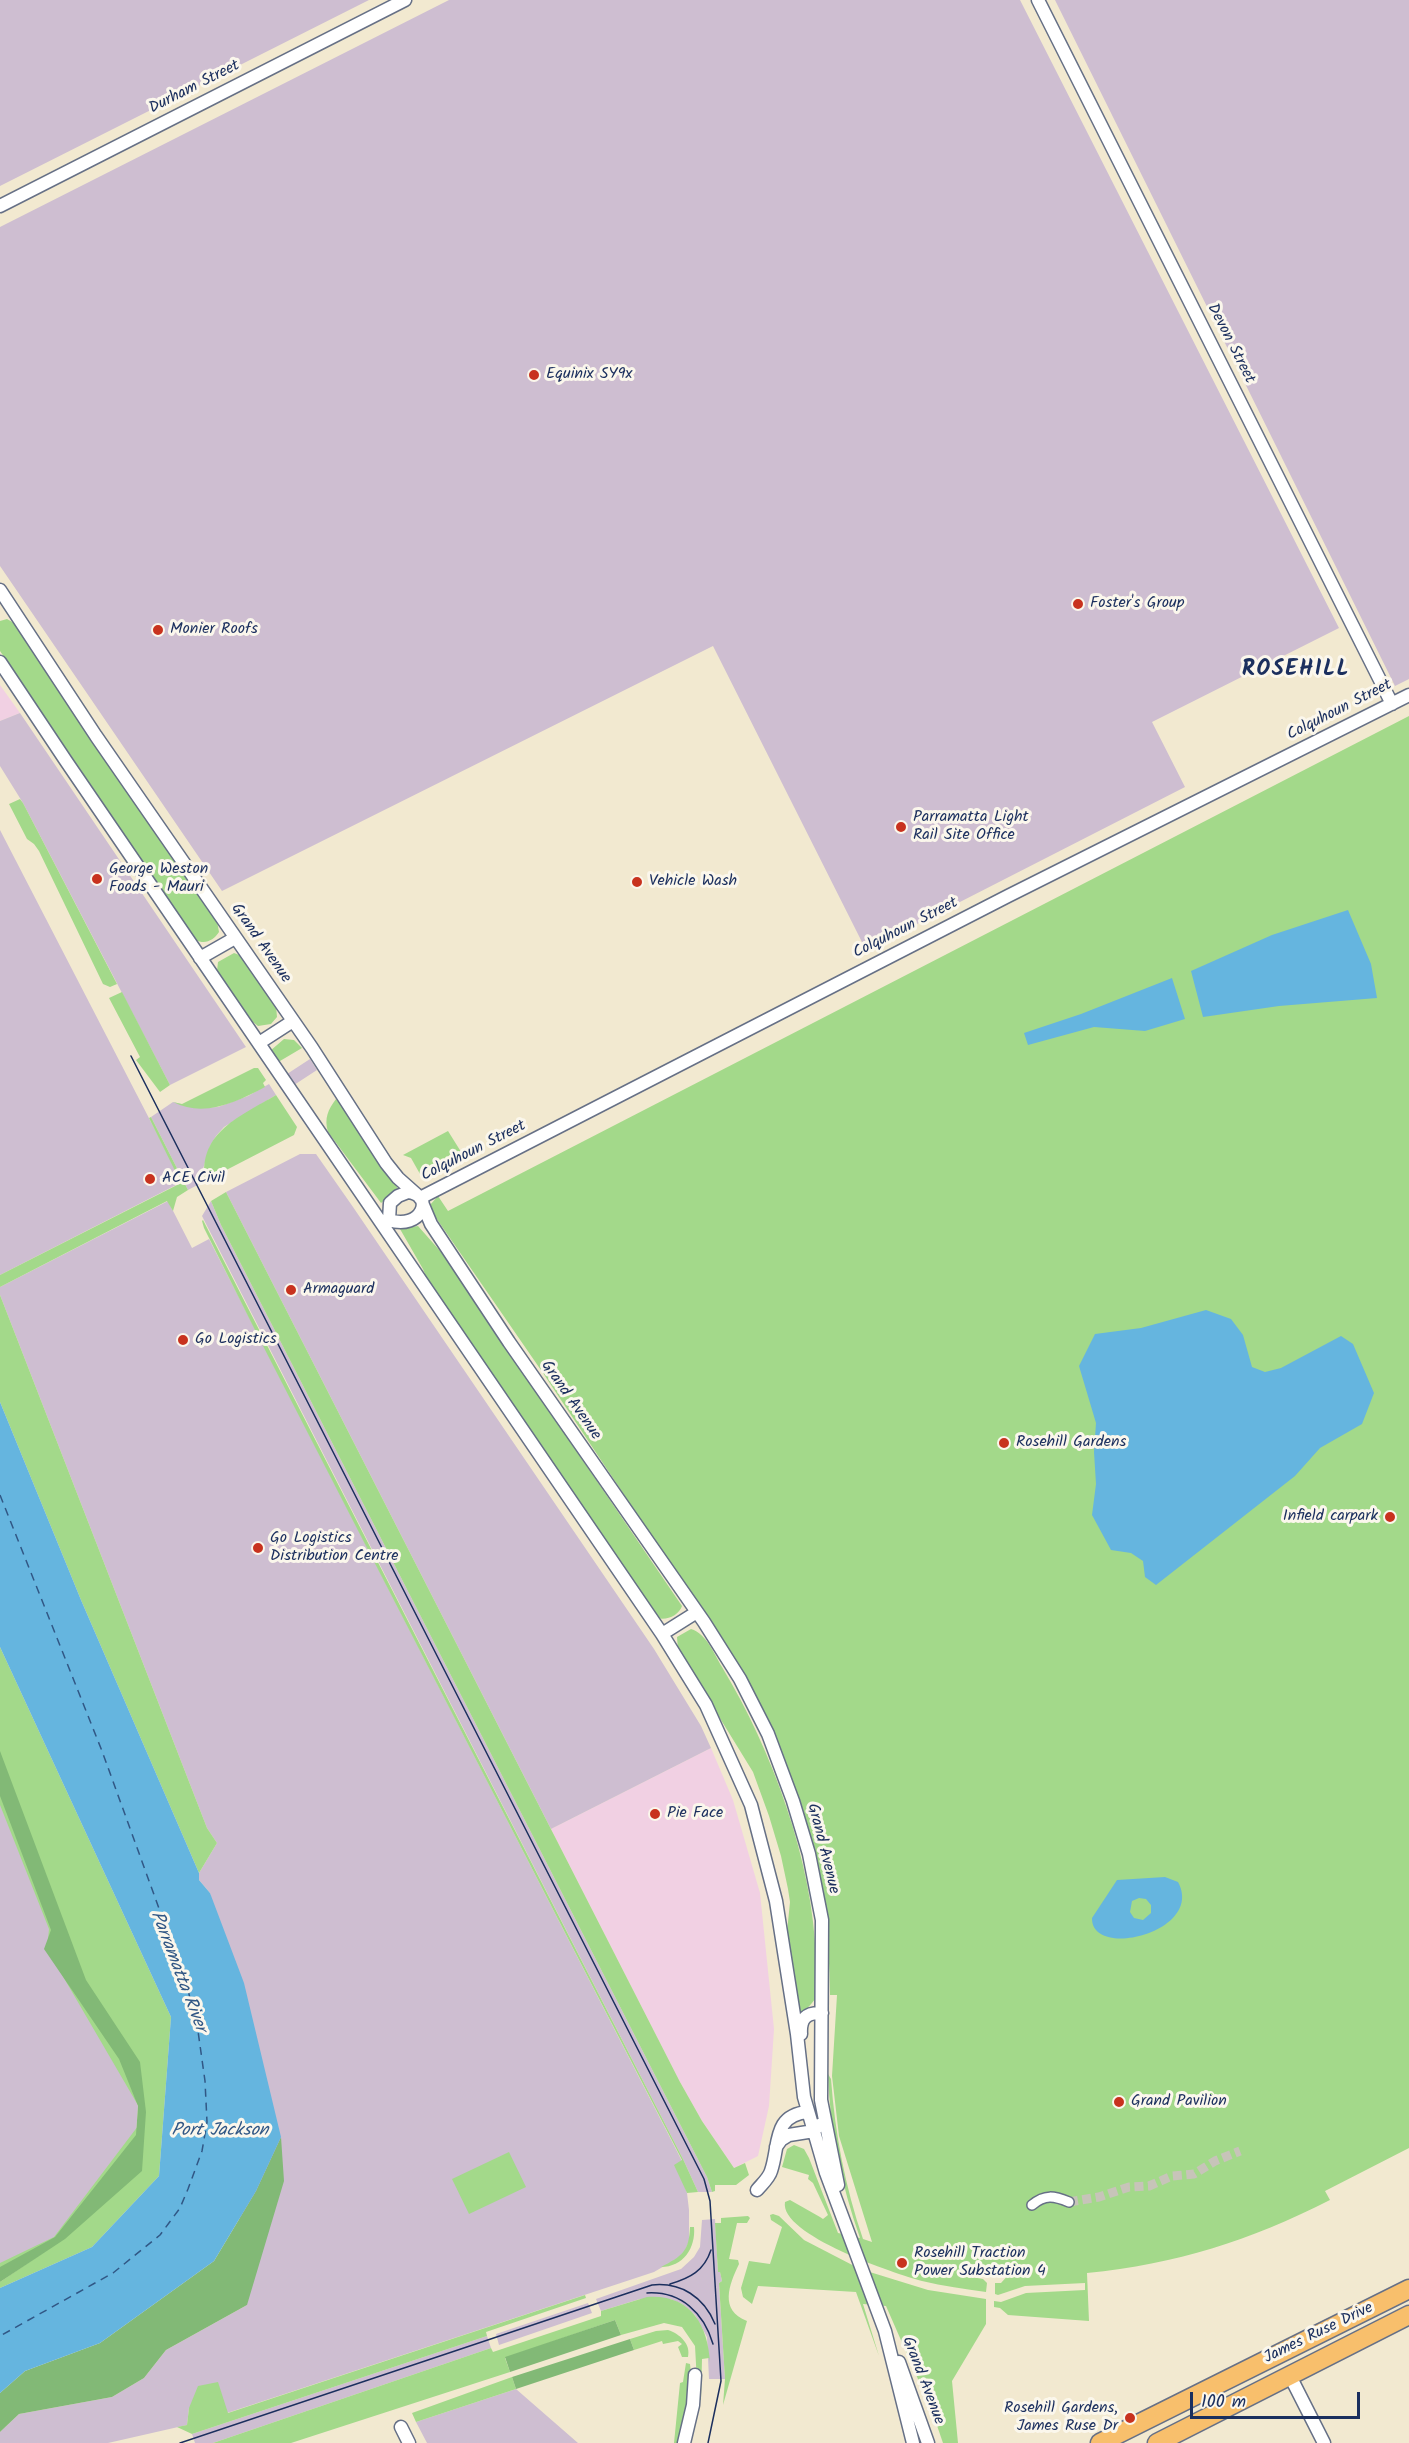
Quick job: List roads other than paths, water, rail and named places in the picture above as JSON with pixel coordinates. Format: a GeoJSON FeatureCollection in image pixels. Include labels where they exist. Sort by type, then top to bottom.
{"type":"FeatureCollection","features":[{"type":"Feature","properties":{"kind":"main road","name":"James Ruse Drive"},"geometry":{"type":"LineString","coordinates":[[1100,2443],[1409,2289]]}},
{"type":"Feature","properties":{"kind":"main road","name":"James Ruse Drive"},"geometry":{"type":"LineString","coordinates":[[1157,2443],[1409,2315]]}},
{"type":"Feature","properties":{"kind":"street","name":"Durham Street"},"geometry":{"type":"LineString","coordinates":[[0,206],[405,0]]}},
{"type":"Feature","properties":{"kind":"street","name":"Devon Street"},"geometry":{"type":"LineString","coordinates":[[1038,0],[1392,704]]}},
{"type":"Feature","properties":{"kind":"street","name":"Grand Avenue"},"geometry":{"type":"LineString","coordinates":[[2,598],[293,1021],[386,1163],[420,1199],[431,1224],[509,1342],[740,1679],[768,1734],[793,1801],[809,1854],[822,1920],[821,2100],[851,2235]]}},
{"type":"Feature","properties":{"kind":"street","name":"Grand Avenue"},"geometry":{"type":"LineString","coordinates":[[0,662],[662,1634],[706,1705],[751,1805],[776,1901],[797,2034],[801,2078],[808,2112],[832,2190],[851,2235],[885,2331],[908,2382],[928,2443]]}},
{"type":"Feature","properties":{"kind":"street","name":"Colquhoun Street"},"geometry":{"type":"LineString","coordinates":[[420,1199],[1008,896],[1409,695]]}},
{"type":"Feature","properties":{"kind":"street"},"geometry":{"type":"LineString","coordinates":[[200,958],[235,938]]}},
{"type":"Feature","properties":{"kind":"street"},"geometry":{"type":"LineString","coordinates":[[259,1043],[293,1021]]}},
{"type":"Feature","properties":{"kind":"street","name":"Grand Avenue"},"geometry":{"type":"LineString","coordinates":[[324,1140],[353,1172],[389,1220],[428,1290]]}},
{"type":"Feature","properties":{"kind":"street"},"geometry":{"type":"LineString","coordinates":[[405,1193],[420,1199],[421,1212],[413,1220],[401,1223],[389,1220],[388,1209],[392,1201],[405,1193]]}},
{"type":"Feature","properties":{"kind":"street"},"geometry":{"type":"LineString","coordinates":[[662,1634],[696,1612]]}},
{"type":"Feature","properties":{"kind":"street"},"geometry":{"type":"LineString","coordinates":[[801,2078],[802,2022],[809,2014],[822,2013]]}},
{"type":"Feature","properties":{"kind":"street"},"geometry":{"type":"LineString","coordinates":[[757,2190],[771,2171],[779,2131],[784,2123],[793,2115],[808,2112],[824,2119],[814,2131],[789,2135],[781,2140],[776,2148]]}},
{"type":"Feature","properties":{"kind":"street"},"geometry":{"type":"LineString","coordinates":[[1032,2205],[1041,2197],[1056,2196],[1069,2202]]}},
{"type":"Feature","properties":{"kind":"street","name":"Grand Avenue"},"geometry":{"type":"LineString","coordinates":[[885,2331],[913,2443]]}},
{"type":"Feature","properties":{"kind":"street"},"geometry":{"type":"LineString","coordinates":[[684,2443],[693,2405],[694,2375]]}},
{"type":"Feature","properties":{"kind":"street"},"geometry":{"type":"LineString","coordinates":[[1290,2376],[1324,2443]]}},
{"type":"Feature","properties":{"kind":"street"},"geometry":{"type":"LineString","coordinates":[[401,2427],[409,2443]]}},
{"type":"Feature","properties":{"kind":"water"},"geometry":{"type":"Polygon","coordinates":[[[1348,910],[1371,964],[1377,998],[1279,1006],[1203,1017],[1191,971],[1272,935],[1348,910]]]}},
{"type":"Feature","properties":{"kind":"water"},"geometry":{"type":"Polygon","coordinates":[[[1172,978],[1185,1019],[1145,1031],[1094,1027],[1028,1045],[1024,1033],[1081,1014],[1172,978]]]}},
{"type":"Feature","properties":{"kind":"water"},"geometry":{"type":"Polygon","coordinates":[[[1206,1310],[1231,1319],[1243,1335],[1252,1367],[1265,1372],[1281,1368],[1341,1336],[1353,1344],[1374,1393],[1362,1424],[1320,1448],[1295,1476],[1156,1585],[1145,1577],[1143,1561],[1131,1553],[1111,1550],[1092,1515],[1096,1484],[1094,1452],[1096,1423],[1079,1366],[1095,1334],[1141,1328],[1206,1310]]]}},
{"type":"Feature","properties":{"kind":"water","name":"Port Jackson"},"geometry":{"type":"Polygon","coordinates":[[[0,1402],[81,1600],[199,1873],[199,1880],[210,1893],[244,1983],[281,2137],[256,2191],[214,2261],[100,2343],[25,2371],[0,2393],[0,2288],[92,2247],[159,2176],[171,2017],[0,1647],[0,1402]]]}},
{"type":"Feature","properties":{"kind":"water"},"geometry":{"type":"Polygon","coordinates":[[[1165,1877],[1178,1882],[1182,1900],[1176,1915],[1162,1926],[1145,1934],[1126,1938],[1109,1937],[1097,1931],[1092,1918],[1117,1880],[1165,1877]],[[1139,1898],[1132,1901],[1130,1912],[1134,1918],[1143,1920],[1151,1913],[1151,1905],[1146,1899],[1139,1898]]]}},
{"type":"Feature","properties":{"kind":"tunnel"},"geometry":{"type":"LineString","coordinates":[[1069,2202],[1099,2197],[1129,2187],[1149,2186],[1172,2176],[1194,2174],[1215,2161],[1240,2151]]}},
{"type":"Feature","properties":{"kind":"tram line"},"geometry":{"type":"LineString","coordinates":[[131,1056],[704,2179],[710,2201],[721,2381],[708,2443]]}},
{"type":"Feature","properties":{"kind":"tram line"},"geometry":{"type":"LineString","coordinates":[[670,2284],[695,2273],[711,2250]]}},
{"type":"Feature","properties":{"kind":"tram line"},"geometry":{"type":"LineString","coordinates":[[180,2443],[652,2285],[673,2286],[690,2293],[705,2306],[715,2324]]}},
{"type":"Feature","properties":{"kind":"tram line"},"geometry":{"type":"LineString","coordinates":[[647,2293],[670,2296],[689,2306],[704,2323],[713,2344]]}},
{"type":"Feature","properties":{"kind":"place","name":"Equinix SY9x"},"geometry":{"type":"Point","coordinates":[534,375]}},
{"type":"Feature","properties":{"kind":"place","name":"Foster's Group"},"geometry":{"type":"Point","coordinates":[1078,604]}},
{"type":"Feature","properties":{"kind":"place","name":"Monier Roofs"},"geometry":{"type":"Point","coordinates":[158,630]}},
{"type":"Feature","properties":{"kind":"place","name":"Parramatta Light Rail Site Office"},"geometry":{"type":"Point","coordinates":[901,827]}},
{"type":"Feature","properties":{"kind":"place","name":"George Weston Foods - Mauri"},"geometry":{"type":"Point","coordinates":[97,879]}},
{"type":"Feature","properties":{"kind":"place","name":"Vehicle Wash"},"geometry":{"type":"Point","coordinates":[637,882]}},
{"type":"Feature","properties":{"kind":"place","name":"ACE Civil"},"geometry":{"type":"Point","coordinates":[150,1179]}},
{"type":"Feature","properties":{"kind":"place","name":"Armaguard"},"geometry":{"type":"Point","coordinates":[291,1290]}},
{"type":"Feature","properties":{"kind":"place","name":"Go Logistics"},"geometry":{"type":"Point","coordinates":[183,1340]}},
{"type":"Feature","properties":{"kind":"place","name":"Rosehill Gardens"},"geometry":{"type":"Point","coordinates":[1004,1443]}},
{"type":"Feature","properties":{"kind":"place","name":"Infield carpark"},"geometry":{"type":"Point","coordinates":[1390,1517]}},
{"type":"Feature","properties":{"kind":"place","name":"Go Logistics Distribution Centre"},"geometry":{"type":"Point","coordinates":[258,1548]}},
{"type":"Feature","properties":{"kind":"place","name":"Pie Face"},"geometry":{"type":"Point","coordinates":[655,1814]}},
{"type":"Feature","properties":{"kind":"place","name":"Grand Pavilion"},"geometry":{"type":"Point","coordinates":[1119,2102]}},
{"type":"Feature","properties":{"kind":"place","name":"Rosehill Traction Power Substation 4"},"geometry":{"type":"Point","coordinates":[902,2263]}},
{"type":"Feature","properties":{"kind":"place","name":"Rosehill Gardens, James Ruse Dr"},"geometry":{"type":"Point","coordinates":[1130,2418]}},
{"type":"Feature","properties":{"kind":"district","name":"ROSEHILL"},"geometry":{"type":"Point","coordinates":[1296,671]}},
{"type":"Feature","properties":{"kind":"water label","name":"Parramatta River"},"geometry":{"type":"Point","coordinates":[177,1972]}}]}
